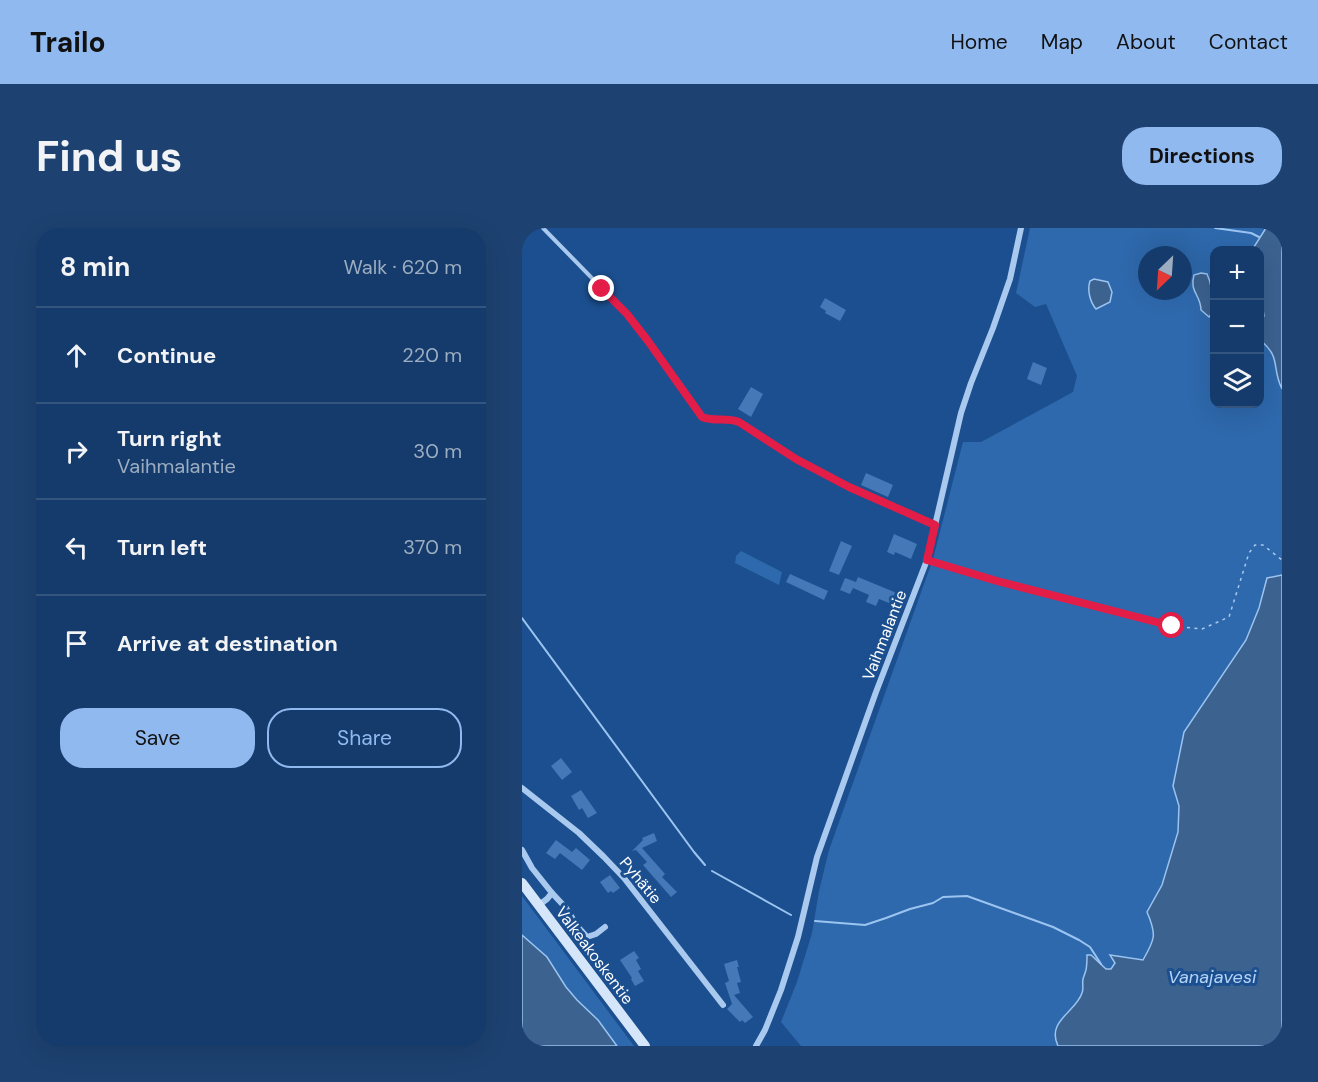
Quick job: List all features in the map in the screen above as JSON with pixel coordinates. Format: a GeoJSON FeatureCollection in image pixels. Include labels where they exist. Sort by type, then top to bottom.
{"type":"FeatureCollection","features":[{"type":"Feature","properties":{"kind":"street","name":"Vaihmalantie"},"geometry":{"type":"LineString","coordinates":[[756,1046],[781,990],[798,936],[817,857],[876,692],[927,560],[961,413],[970,383],[1010,279],[1021,228]]}},
{"type":"Feature","properties":{"kind":"street","name":"Pyhätie"},"geometry":{"type":"LineString","coordinates":[[522,788],[599,851],[624,878],[723,1005]]}},
{"type":"Feature","properties":{"kind":"street"},"geometry":{"type":"LineString","coordinates":[[522,850],[532,868],[587,937],[605,927]]}},
{"type":"Feature","properties":{"kind":"street","name":"Valkeakoskentie"},"geometry":{"type":"LineString","coordinates":[[522,883],[645,1046]]}},
{"type":"Feature","properties":{"kind":"street"},"geometry":{"type":"LineString","coordinates":[[539,905],[552,893]]}},
{"type":"Feature","properties":{"kind":"lane"},"geometry":{"type":"LineString","coordinates":[[543,228],[627,314],[702,417],[709,420],[739,422],[796,459],[849,487],[935,525]]}},
{"type":"Feature","properties":{"kind":"path"},"geometry":{"type":"LineString","coordinates":[[927,560],[997,581],[1172,626],[1202,629],[1229,618],[1250,553],[1255,545],[1263,545],[1282,560]]}},
{"type":"Feature","properties":{"kind":"shaded area"},"geometry":{"type":"Polygon","coordinates":[[[1030,228],[1266,228],[1255,246],[1210,246],[1210,408],[1264,408],[1264,343],[1267,346],[1274,358],[1282,389],[1282,575],[1267,578],[1259,608],[1246,640],[1184,732],[1173,786],[1179,806],[1178,832],[1162,885],[1147,912],[1153,932],[1150,947],[1143,960],[1111,955],[1115,963],[1111,970],[1106,969],[1091,955],[1087,956],[1083,992],[1076,1004],[1065,1014],[1056,1041],[1058,1046],[801,1046],[781,1022],[797,982],[812,933],[829,850],[933,559],[963,442],[981,442],[1073,392],[1077,376],[1046,304],[1035,307],[1016,293],[1030,228]]]}},
{"type":"Feature","properties":{"kind":"shaded area"},"geometry":{"type":"Polygon","coordinates":[[[741,551],[782,572],[779,585],[735,563],[736,556],[741,551]]]}},
{"type":"Feature","properties":{"kind":"shaded area"},"geometry":{"type":"Polygon","coordinates":[[[522,896],[634,1046],[617,1046],[598,1020],[566,987],[557,971],[522,935],[522,896]]]}},
{"type":"Feature","properties":{"kind":"water"},"geometry":{"type":"Polygon","coordinates":[[[1266,228],[1282,228],[1282,389],[1274,358],[1264,343],[1264,246],[1255,246],[1266,228]]]}},
{"type":"Feature","properties":{"kind":"water"},"geometry":{"type":"Polygon","coordinates":[[[1207,274],[1210,282],[1209,317],[1201,310],[1193,286],[1194,275],[1207,274]]]}},
{"type":"Feature","properties":{"kind":"water"},"geometry":{"type":"Polygon","coordinates":[[[1094,279],[1108,282],[1112,292],[1110,302],[1096,309],[1089,292],[1090,281],[1094,279]]]}},
{"type":"Feature","properties":{"kind":"water","name":"Vanajavesi"},"geometry":{"type":"Polygon","coordinates":[[[1282,575],[1282,1046],[1058,1046],[1055,1037],[1059,1023],[1079,1000],[1083,990],[1087,955],[1091,955],[1106,969],[1111,969],[1115,963],[1110,955],[1143,960],[1150,947],[1153,932],[1147,912],[1162,885],[1178,832],[1179,806],[1173,786],[1184,732],[1246,640],[1259,608],[1267,578],[1282,575]]]}},
{"type":"Feature","properties":{"kind":"water"},"geometry":{"type":"Polygon","coordinates":[[[522,935],[547,957],[566,987],[598,1020],[617,1046],[522,1046],[522,935]]]}},
{"type":"Feature","properties":{"kind":"building"},"geometry":{"type":"Polygon","coordinates":[[[825,298],[846,310],[840,321],[825,313],[826,311],[820,307],[825,298]]]}},
{"type":"Feature","properties":{"kind":"building"},"geometry":{"type":"Polygon","coordinates":[[[1033,362],[1047,368],[1041,385],[1027,379],[1033,362]]]}},
{"type":"Feature","properties":{"kind":"building"},"geometry":{"type":"Polygon","coordinates":[[[751,387],[763,394],[751,417],[738,409],[751,387]]]}},
{"type":"Feature","properties":{"kind":"building"},"geometry":{"type":"Polygon","coordinates":[[[866,473],[893,485],[888,497],[861,485],[866,473]]]}},
{"type":"Feature","properties":{"kind":"building"},"geometry":{"type":"Polygon","coordinates":[[[894,534],[917,544],[911,559],[895,552],[894,555],[887,552],[894,534]]]}},
{"type":"Feature","properties":{"kind":"building"},"geometry":{"type":"Polygon","coordinates":[[[841,541],[852,546],[839,575],[829,571],[841,541]]]}},
{"type":"Feature","properties":{"kind":"building"},"geometry":{"type":"Polygon","coordinates":[[[790,574],[828,591],[824,600],[786,582],[790,574]]]}},
{"type":"Feature","properties":{"kind":"building"},"geometry":{"type":"Polygon","coordinates":[[[858,577],[899,594],[894,605],[879,599],[876,606],[866,602],[869,595],[853,588],[850,594],[840,590],[845,578],[856,582],[858,577]]]}},
{"type":"Feature","properties":{"kind":"building"},"geometry":{"type":"Polygon","coordinates":[[[561,758],[572,772],[562,780],[551,766],[561,758]]]}},
{"type":"Feature","properties":{"kind":"building"},"geometry":{"type":"Polygon","coordinates":[[[581,790],[597,813],[588,818],[582,808],[579,810],[571,796],[581,790]]]}},
{"type":"Feature","properties":{"kind":"building"},"geometry":{"type":"Polygon","coordinates":[[[654,833],[657,841],[642,848],[665,874],[662,877],[677,892],[671,897],[643,865],[647,862],[636,850],[632,851],[643,840],[642,838],[654,833]]]}},
{"type":"Feature","properties":{"kind":"building"},"geometry":{"type":"Polygon","coordinates":[[[556,840],[572,852],[576,848],[590,860],[582,870],[560,853],[555,859],[546,853],[556,840]]]}},
{"type":"Feature","properties":{"kind":"building"},"geometry":{"type":"Polygon","coordinates":[[[610,875],[620,888],[613,893],[611,891],[608,893],[600,882],[610,875]]]}},
{"type":"Feature","properties":{"kind":"building"},"geometry":{"type":"Polygon","coordinates":[[[634,951],[639,958],[636,960],[641,969],[638,971],[644,981],[635,986],[620,960],[634,951]]]}},
{"type":"Feature","properties":{"kind":"building"},"geometry":{"type":"Polygon","coordinates":[[[737,960],[741,982],[737,983],[740,993],[734,995],[753,1017],[745,1023],[742,1020],[740,1022],[727,1009],[732,1004],[725,983],[729,981],[724,964],[737,960]]]}},
{"type":"Feature","properties":{"kind":"waterway"},"geometry":{"type":"LineString","coordinates":[[1215,228],[1251,233],[1259,237]]}},
{"type":"Feature","properties":{"kind":"waterway"},"geometry":{"type":"LineString","coordinates":[[522,618],[705,865]]}},
{"type":"Feature","properties":{"kind":"waterway"},"geometry":{"type":"LineString","coordinates":[[712,871],[791,915]]}},
{"type":"Feature","properties":{"kind":"waterway"},"geometry":{"type":"LineString","coordinates":[[815,921],[865,925],[933,903],[943,897],[967,896],[1053,927],[1079,940],[1090,947],[1101,964]]}},
{"type":"Feature","properties":{"kind":"route"},"geometry":{"type":"LineString","coordinates":[[602,289],[627,314],[702,417],[709,420],[733,420],[745,424],[796,459],[849,487],[935,525],[927,560],[997,581],[1172,626]]}}]}
